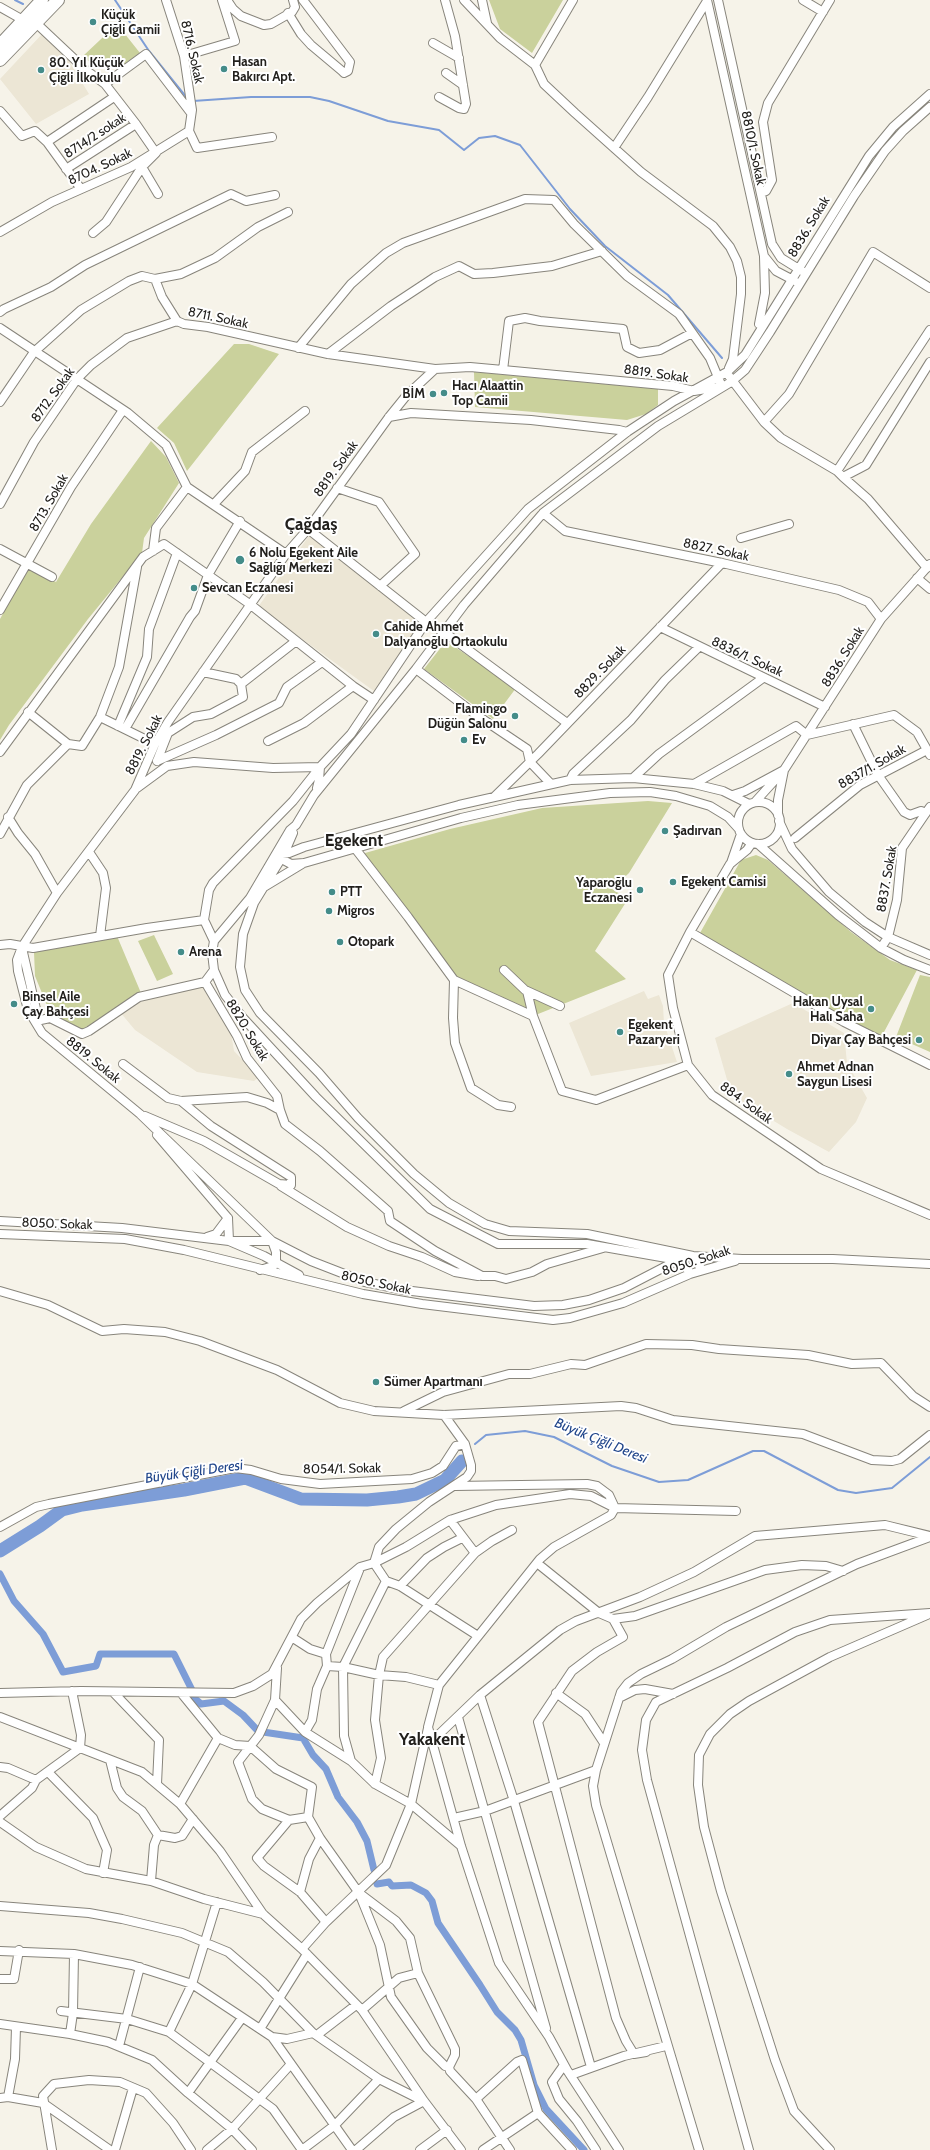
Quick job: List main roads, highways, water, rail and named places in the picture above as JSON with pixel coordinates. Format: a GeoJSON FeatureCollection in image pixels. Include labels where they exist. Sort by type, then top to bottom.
{"type":"FeatureCollection","features":[{"type":"Feature","properties":{"kind":"highway"},"geometry":{"type":"LineString","coordinates":[[0,45],[42,0]]}},
{"type":"Feature","properties":{"kind":"highway"},"geometry":{"type":"LineString","coordinates":[[0,60],[58,0]]}},
{"type":"Feature","properties":{"kind":"waterway"},"geometry":{"type":"LineString","coordinates":[[15,0],[23,4]]}},
{"type":"Feature","properties":{"kind":"waterway"},"geometry":{"type":"LineString","coordinates":[[115,0],[149,51],[187,98]]}},
{"type":"Feature","properties":{"kind":"waterway"},"geometry":{"type":"LineString","coordinates":[[193,101],[251,97],[310,97],[329,101],[388,121],[439,130],[464,150],[479,138],[495,136],[520,145],[570,209],[605,246],[668,295],[722,358]]}},
{"type":"Feature","properties":{"kind":"waterway","name":"Büyük Çiğli Deresi"},"geometry":{"type":"LineString","coordinates":[[475,1444],[486,1435],[525,1431],[554,1437],[612,1466],[659,1482],[688,1480],[753,1451],[764,1451],[838,1490],[856,1493],[892,1488],[930,1457]]}},
{"type":"Feature","properties":{"kind":"waterway","name":"Büyük Çiğli Deresi"},"geometry":{"type":"LineString","coordinates":[[0,1551],[40,1526],[62,1510],[82,1505],[184,1490],[245,1478],[301,1499],[367,1500],[398,1497],[416,1494],[445,1480],[462,1461]]}},
{"type":"Feature","properties":{"kind":"waterway"},"geometry":{"type":"LineString","coordinates":[[0,1574],[14,1601],[43,1634],[63,1672],[96,1666],[100,1654],[174,1654],[192,1690]]}},
{"type":"Feature","properties":{"kind":"waterway"},"geometry":{"type":"LineString","coordinates":[[194,1698],[201,1704],[224,1701],[243,1715],[259,1732]]}},
{"type":"Feature","properties":{"kind":"waterway"},"geometry":{"type":"LineString","coordinates":[[263,1732],[303,1738],[313,1755],[326,1769],[338,1797],[357,1822],[367,1841],[374,1870]]}},
{"type":"Feature","properties":{"kind":"waterway"},"geometry":{"type":"LineString","coordinates":[[377,1884],[389,1882],[392,1886],[411,1885],[426,1893],[432,1901],[438,1923],[497,2012],[515,2030],[521,2040],[534,2085],[546,2109],[584,2150]]}},
{"type":"Feature","properties":{"kind":"place","name":"Küçük Çiğli Camii"},"geometry":{"type":"Point","coordinates":[93,22]}},
{"type":"Feature","properties":{"kind":"place","name":"Hasan Bakırcı Apt."},"geometry":{"type":"Point","coordinates":[224,69]}},
{"type":"Feature","properties":{"kind":"place","name":"80. Yıl Küçük Çiğli İlkokulu"},"geometry":{"type":"Point","coordinates":[41,70]}},
{"type":"Feature","properties":{"kind":"place","name":"Hacı Alaattin Top Camii"},"geometry":{"type":"Point","coordinates":[444,393]}},
{"type":"Feature","properties":{"kind":"place","name":"BİM"},"geometry":{"type":"Point","coordinates":[433,394]}},
{"type":"Feature","properties":{"kind":"place","name":"6 Nolu Egekent Aile Sağlığı Merkezi"},"geometry":{"type":"Point","coordinates":[240,560]}},
{"type":"Feature","properties":{"kind":"place","name":"Sevcan Eczanesi"},"geometry":{"type":"Point","coordinates":[194,588]}},
{"type":"Feature","properties":{"kind":"place","name":"Cahide Ahmet Dalyanoğlu Ortaokulu"},"geometry":{"type":"Point","coordinates":[376,634]}},
{"type":"Feature","properties":{"kind":"place","name":"Flamingo Düğün Salonu"},"geometry":{"type":"Point","coordinates":[515,716]}},
{"type":"Feature","properties":{"kind":"place","name":"Ev"},"geometry":{"type":"Point","coordinates":[464,740]}},
{"type":"Feature","properties":{"kind":"place","name":"Şadırvan"},"geometry":{"type":"Point","coordinates":[665,831]}},
{"type":"Feature","properties":{"kind":"place","name":"Egekent Camisi"},"geometry":{"type":"Point","coordinates":[673,882]}},
{"type":"Feature","properties":{"kind":"place","name":"Yaparoğlu Eczanesi"},"geometry":{"type":"Point","coordinates":[640,890]}},
{"type":"Feature","properties":{"kind":"place","name":"PTT"},"geometry":{"type":"Point","coordinates":[332,892]}},
{"type":"Feature","properties":{"kind":"place","name":"Migros"},"geometry":{"type":"Point","coordinates":[329,911]}},
{"type":"Feature","properties":{"kind":"place","name":"Otopark"},"geometry":{"type":"Point","coordinates":[340,942]}},
{"type":"Feature","properties":{"kind":"place","name":"Arena"},"geometry":{"type":"Point","coordinates":[181,952]}},
{"type":"Feature","properties":{"kind":"place","name":"Binsel Aile Çay Bahçesi"},"geometry":{"type":"Point","coordinates":[14,1004]}},
{"type":"Feature","properties":{"kind":"place","name":"Hakan Uysal Halı Saha"},"geometry":{"type":"Point","coordinates":[871,1009]}},
{"type":"Feature","properties":{"kind":"place","name":"Egekent Pazaryeri"},"geometry":{"type":"Point","coordinates":[620,1032]}},
{"type":"Feature","properties":{"kind":"place","name":"Diyar Çay Bahçesi"},"geometry":{"type":"Point","coordinates":[919,1040]}},
{"type":"Feature","properties":{"kind":"place","name":"Ahmet Adnan Saygun Lisesi"},"geometry":{"type":"Point","coordinates":[789,1074]}},
{"type":"Feature","properties":{"kind":"place","name":"Sümer Apartmanı"},"geometry":{"type":"Point","coordinates":[376,1382]}},
{"type":"Feature","properties":{"kind":"district","name":"Çağdaş"},"geometry":{"type":"Point","coordinates":[311,525]}},
{"type":"Feature","properties":{"kind":"district","name":"Egekent"},"geometry":{"type":"Point","coordinates":[354,841]}},
{"type":"Feature","properties":{"kind":"district","name":"Yakakent"},"geometry":{"type":"Point","coordinates":[432,1740]}}]}
